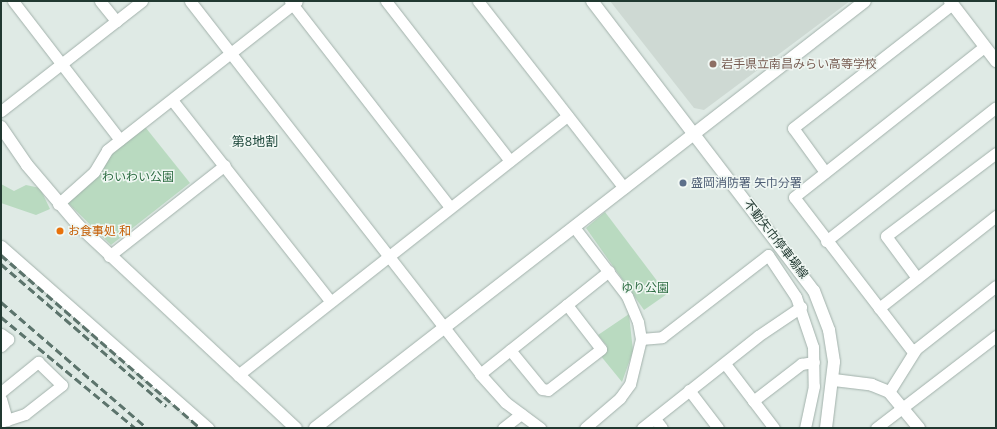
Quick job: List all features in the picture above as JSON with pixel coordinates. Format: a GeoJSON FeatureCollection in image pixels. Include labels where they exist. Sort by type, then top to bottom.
{"type":"FeatureCollection","features":[{"type":"Feature","properties":{"kind":"street"},"geometry":{"type":"LineString","coordinates":[[13,1],[120,140]]}},
{"type":"Feature","properties":{"kind":"street"},"geometry":{"type":"LineString","coordinates":[[100,1],[116,21]]}},
{"type":"Feature","properties":{"kind":"street"},"geometry":{"type":"LineString","coordinates":[[1,111],[142,1]]}},
{"type":"Feature","properties":{"kind":"street"},"geometry":{"type":"LineString","coordinates":[[190,1],[480,374],[505,402],[540,428]]}},
{"type":"Feature","properties":{"kind":"street"},"geometry":{"type":"LineString","coordinates":[[386,1],[510,161]]}},
{"type":"Feature","properties":{"kind":"street"},"geometry":{"type":"LineString","coordinates":[[478,1],[624,188]]}},
{"type":"Feature","properties":{"kind":"street","name":"不動矢巾停車場線"},"geometry":{"type":"LineString","coordinates":[[592,1],[695,133],[811,286],[829,330],[834,380],[826,428]]}},
{"type":"Feature","properties":{"kind":"street"},"geometry":{"type":"LineString","coordinates":[[315,428],[865,1]]}},
{"type":"Feature","properties":{"kind":"street"},"geometry":{"type":"LineString","coordinates":[[58,204],[94,172],[107,150],[172,100],[293,2],[450,207]]}},
{"type":"Feature","properties":{"kind":"street"},"geometry":{"type":"LineString","coordinates":[[825,172],[794,128],[951,2],[996,61]]}},
{"type":"Feature","properties":{"kind":"street"},"geometry":{"type":"LineString","coordinates":[[913,352],[793,199],[985,46]]}},
{"type":"Feature","properties":{"kind":"street"},"geometry":{"type":"LineString","coordinates":[[172,100],[225,165],[330,301]]}},
{"type":"Feature","properties":{"kind":"street"},"geometry":{"type":"LineString","coordinates":[[826,241],[996,107]]}},
{"type":"Feature","properties":{"kind":"street"},"geometry":{"type":"LineString","coordinates":[[238,375],[388,255],[567,116]]}},
{"type":"Feature","properties":{"kind":"street"},"geometry":{"type":"LineString","coordinates":[[1,127],[58,204],[109,256],[296,428]]}},
{"type":"Feature","properties":{"kind":"street"},"geometry":{"type":"LineString","coordinates":[[917,278],[886,236],[996,153]]}},
{"type":"Feature","properties":{"kind":"street"},"geometry":{"type":"LineString","coordinates":[[109,256],[225,165]]}},
{"type":"Feature","properties":{"kind":"street"},"geometry":{"type":"LineString","coordinates":[[879,308],[996,216]]}},
{"type":"Feature","properties":{"kind":"street"},"geometry":{"type":"LineString","coordinates":[[574,227],[609,271],[634,308],[640,339],[630,384],[620,398],[585,428]]}},
{"type":"Feature","properties":{"kind":"street"},"geometry":{"type":"LineString","coordinates":[[1,246],[208,428]]}},
{"type":"Feature","properties":{"kind":"street"},"geometry":{"type":"LineString","coordinates":[[640,339],[662,337],[768,255],[801,308],[814,362],[814,386],[805,428]]}},
{"type":"Feature","properties":{"kind":"street"},"geometry":{"type":"LineString","coordinates":[[480,374],[609,271]]}},
{"type":"Feature","properties":{"kind":"street"},"geometry":{"type":"LineString","coordinates":[[889,392],[913,352],[996,286]]}},
{"type":"Feature","properties":{"kind":"street"},"geometry":{"type":"LineString","coordinates":[[510,350],[542,389],[548,390],[601,349],[567,305]]}},
{"type":"Feature","properties":{"kind":"street"},"geometry":{"type":"LineString","coordinates":[[642,428],[689,390],[726,365],[758,336],[801,308]]}},
{"type":"Feature","properties":{"kind":"street"},"geometry":{"type":"LineString","coordinates":[[1,334],[8,339],[1,346]]}},
{"type":"Feature","properties":{"kind":"street"},"geometry":{"type":"LineString","coordinates":[[876,428],[996,336]]}},
{"type":"Feature","properties":{"kind":"street"},"geometry":{"type":"LineString","coordinates":[[1,392],[38,362],[62,385],[25,414],[4,421],[1,399]]}},
{"type":"Feature","properties":{"kind":"street"},"geometry":{"type":"LineString","coordinates":[[753,401],[801,364],[814,362]]}},
{"type":"Feature","properties":{"kind":"street"},"geometry":{"type":"LineString","coordinates":[[726,365],[774,428]]}},
{"type":"Feature","properties":{"kind":"street"},"geometry":{"type":"LineString","coordinates":[[834,380],[872,385],[889,392],[904,407],[919,428]]}},
{"type":"Feature","properties":{"kind":"street"},"geometry":{"type":"LineString","coordinates":[[689,390],[718,428]]}},
{"type":"Feature","properties":{"kind":"street"},"geometry":{"type":"LineString","coordinates":[[503,428],[521,414]]}},
{"type":"Feature","properties":{"kind":"street"},"geometry":{"type":"LineString","coordinates":[[655,419],[662,428]]}},
{"type":"Feature","properties":{"kind":"shaded area","name":"岩手県立南昌みらい高等学校"},"geometry":{"type":"Polygon","coordinates":[[[610,1],[850,1],[704,110],[694,108],[610,1]]]}},
{"type":"Feature","properties":{"kind":"green space","name":"わいわい公園"},"geometry":{"type":"Polygon","coordinates":[[[142,123],[190,183],[111,245],[67,202],[109,153],[142,123]]]}},
{"type":"Feature","properties":{"kind":"green space"},"geometry":{"type":"Polygon","coordinates":[[[1,184],[14,191],[26,185],[40,188],[50,209],[36,215],[1,203],[1,184]]]}},
{"type":"Feature","properties":{"kind":"green space","name":"ゆり公園"},"geometry":{"type":"Polygon","coordinates":[[[605,212],[667,294],[644,310],[586,228],[605,212]]]}},
{"type":"Feature","properties":{"kind":"green space"},"geometry":{"type":"Polygon","coordinates":[[[629,314],[633,351],[622,382],[600,355],[607,346],[598,335],[629,314]]]}},
{"type":"Feature","properties":{"kind":"railway"},"geometry":{"type":"LineString","coordinates":[[1,255],[200,428]]}},
{"type":"Feature","properties":{"kind":"railway"},"geometry":{"type":"LineString","coordinates":[[1,264],[166,406]]}},
{"type":"Feature","properties":{"kind":"railway"},"geometry":{"type":"LineString","coordinates":[[1,302],[147,428]]}},
{"type":"Feature","properties":{"kind":"railway"},"geometry":{"type":"LineString","coordinates":[[1,317],[135,428]]}},
{"type":"Feature","properties":{"kind":"place","name":"岩手県立南昌みらい高等学校"},"geometry":{"type":"Point","coordinates":[713,64]}},
{"type":"Feature","properties":{"kind":"place","name":"盛岡消防署 矢巾分署"},"geometry":{"type":"Point","coordinates":[683,183]}},
{"type":"Feature","properties":{"kind":"place","name":"お食事処 和"},"geometry":{"type":"Point","coordinates":[60,231]}},
{"type":"Feature","properties":{"kind":"district","name":"第8地割"},"geometry":{"type":"Point","coordinates":[255,141]}}]}
